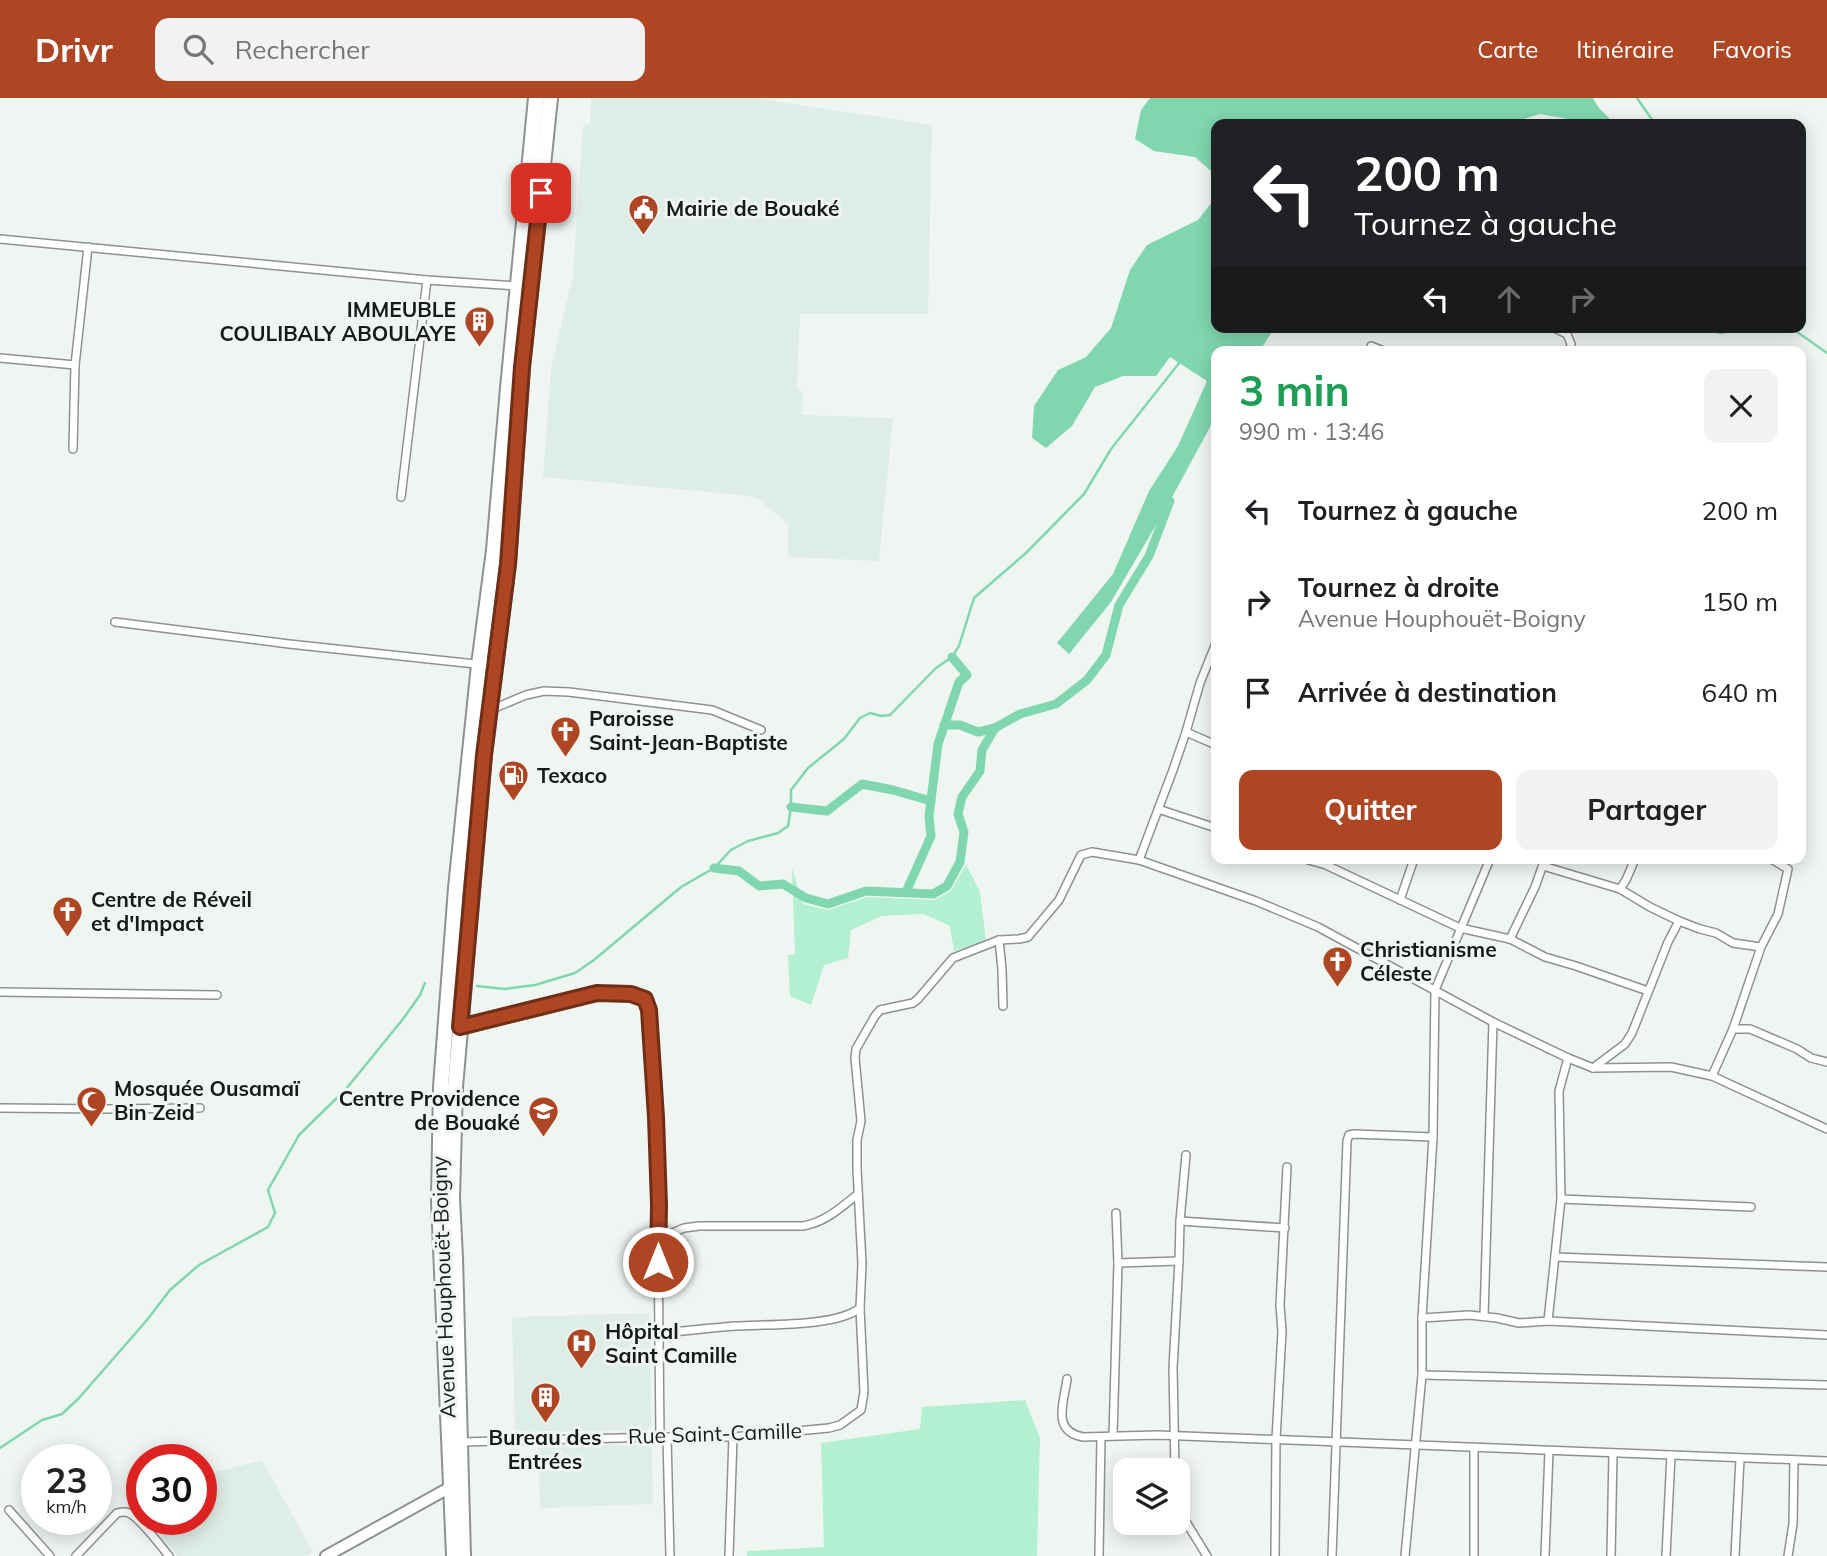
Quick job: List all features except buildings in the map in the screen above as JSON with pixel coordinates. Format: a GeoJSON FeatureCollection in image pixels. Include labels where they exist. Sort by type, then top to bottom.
{"type":"FeatureCollection","features":[{"type":"Feature","properties":{"kind":"highway","name":"Avenue Houphouët-Boigny"},"geometry":{"type":"LineString","coordinates":[[463,1556],[456,1484],[439,1200],[441,1087],[456,888],[494,550],[536,98]]}},
{"type":"Feature","properties":{"kind":"highway","name":"Avenue Houphouët-Boigny"},"geometry":{"type":"LineString","coordinates":[[454,1556],[456,1484],[461,1442],[452,1198],[455,1087],[489,710],[508,564],[522,367],[550,98]]}},
{"type":"Feature","properties":{"kind":"street"},"geometry":{"type":"LineString","coordinates":[[0,239],[427,280],[518,286]]}},
{"type":"Feature","properties":{"kind":"street"},"geometry":{"type":"LineString","coordinates":[[73,449],[75,366],[88,247]]}},
{"type":"Feature","properties":{"kind":"street"},"geometry":{"type":"LineString","coordinates":[[401,497],[427,280]]}},
{"type":"Feature","properties":{"kind":"street"},"geometry":{"type":"LineString","coordinates":[[0,358],[75,366]]}},
{"type":"Feature","properties":{"kind":"street"},"geometry":{"type":"LineString","coordinates":[[115,622],[494,666]]}},
{"type":"Feature","properties":{"kind":"street"},"geometry":{"type":"LineString","coordinates":[[1139,860],[1211,656]]}},
{"type":"Feature","properties":{"kind":"street"},"geometry":{"type":"LineString","coordinates":[[489,710],[535,693],[569,692],[712,710],[761,730]]}},
{"type":"Feature","properties":{"kind":"street"},"geometry":{"type":"LineString","coordinates":[[1186,732],[1211,743]]}},
{"type":"Feature","properties":{"kind":"street"},"geometry":{"type":"LineString","coordinates":[[1158,809],[1211,826]]}},
{"type":"Feature","properties":{"kind":"street"},"geometry":{"type":"LineString","coordinates":[[659,1333],[810,1323],[851,1314],[860,1308],[863,1264],[857,1140],[861,1121],[856,1049],[880,1010],[913,1003],[953,958],[999,940],[1028,937],[1059,900],[1077,859],[1084,852],[1139,860],[1256,901],[1318,927],[1493,1022],[1593,1068],[1671,1067],[1712,1076],[1827,1129]]}},
{"type":"Feature","properties":{"kind":"street"},"geometry":{"type":"LineString","coordinates":[[1331,864],[1400,901],[1461,928],[1510,939],[1545,957],[1648,991]]}},
{"type":"Feature","properties":{"kind":"street"},"geometry":{"type":"LineString","coordinates":[[1400,901],[1413,864]]}},
{"type":"Feature","properties":{"kind":"street"},"geometry":{"type":"LineString","coordinates":[[1405,1556],[1422,1375],[1422,1318],[1433,1137],[1435,990],[1488,864]]}},
{"type":"Feature","properties":{"kind":"street"},"geometry":{"type":"LineString","coordinates":[[1510,939],[1544,864]]}},
{"type":"Feature","properties":{"kind":"street"},"geometry":{"type":"LineString","coordinates":[[1546,864],[1584,879],[1620,889],[1679,921],[1716,933],[1733,943],[1761,947]]}},
{"type":"Feature","properties":{"kind":"street"},"geometry":{"type":"LineString","coordinates":[[1620,889],[1633,864]]}},
{"type":"Feature","properties":{"kind":"street"},"geometry":{"type":"LineString","coordinates":[[1712,1076],[1733,1028],[1761,947],[1777,914],[1788,869],[1780,864]]}},
{"type":"Feature","properties":{"kind":"street"},"geometry":{"type":"LineString","coordinates":[[1593,1068],[1625,1044],[1632,1033],[1679,921]]}},
{"type":"Feature","properties":{"kind":"street"},"geometry":{"type":"LineString","coordinates":[[999,940],[1003,1006]]}},
{"type":"Feature","properties":{"kind":"street"},"geometry":{"type":"LineString","coordinates":[[0,992],[217,995]]}},
{"type":"Feature","properties":{"kind":"street"},"geometry":{"type":"LineString","coordinates":[[460,1027],[597,993],[631,994],[645,999],[649,1010],[656,1117],[659,1333],[670,1556]]}},
{"type":"Feature","properties":{"kind":"street"},"geometry":{"type":"LineString","coordinates":[[1484,1316],[1493,1022]]}},
{"type":"Feature","properties":{"kind":"street"},"geometry":{"type":"LineString","coordinates":[[1733,1028],[1750,1029],[1797,1049],[1811,1058],[1827,1062]]}},
{"type":"Feature","properties":{"kind":"street"},"geometry":{"type":"LineString","coordinates":[[1548,1321],[1561,1199],[1559,1091],[1568,1058]]}},
{"type":"Feature","properties":{"kind":"street"},"geometry":{"type":"LineString","coordinates":[[0,1108],[200,1108]]}},
{"type":"Feature","properties":{"kind":"street"},"geometry":{"type":"LineString","coordinates":[[1332,1556],[1347,1141],[1349,1135],[1354,1134],[1433,1137]]}},
{"type":"Feature","properties":{"kind":"street"},"geometry":{"type":"LineString","coordinates":[[1175,1458],[1173,1368],[1186,1155]]}},
{"type":"Feature","properties":{"kind":"street"},"geometry":{"type":"LineString","coordinates":[[1275,1556],[1276,1439],[1282,1331],[1280,1305],[1287,1167]]}},
{"type":"Feature","properties":{"kind":"street"},"geometry":{"type":"LineString","coordinates":[[658,1239],[684,1228],[699,1226],[816,1224],[858,1194]]}},
{"type":"Feature","properties":{"kind":"street"},"geometry":{"type":"LineString","coordinates":[[1561,1199],[1751,1207]]}},
{"type":"Feature","properties":{"kind":"street"},"geometry":{"type":"LineString","coordinates":[[1113,1436],[1118,1263],[1116,1213]]}},
{"type":"Feature","properties":{"kind":"street"},"geometry":{"type":"LineString","coordinates":[[1180,1221],[1285,1228]]}},
{"type":"Feature","properties":{"kind":"street"},"geometry":{"type":"LineString","coordinates":[[1555,1257],[1827,1267]]}},
{"type":"Feature","properties":{"kind":"street"},"geometry":{"type":"LineString","coordinates":[[1118,1263],[1180,1261]]}},
{"type":"Feature","properties":{"kind":"street","name":"Rue Saint-Camille"},"geometry":{"type":"LineString","coordinates":[[461,1442],[733,1437],[841,1425],[861,1410],[864,1392],[860,1308]]}},
{"type":"Feature","properties":{"kind":"street"},"geometry":{"type":"LineString","coordinates":[[1422,1318],[1484,1316],[1519,1323],[1548,1321],[1827,1335]]}},
{"type":"Feature","properties":{"kind":"street"},"geometry":{"type":"LineString","coordinates":[[1422,1375],[1827,1385]]}},
{"type":"Feature","properties":{"kind":"street"},"geometry":{"type":"LineString","coordinates":[[1067,1380],[1062,1417],[1066,1430],[1083,1437],[1158,1435],[1827,1461]]}},
{"type":"Feature","properties":{"kind":"street"},"geometry":{"type":"LineString","coordinates":[[729,1556],[733,1437]]}},
{"type":"Feature","properties":{"kind":"street"},"geometry":{"type":"LineString","coordinates":[[1099,1556],[1101,1437]]}},
{"type":"Feature","properties":{"kind":"street"},"geometry":{"type":"LineString","coordinates":[[1474,1448],[1474,1556]]}},
{"type":"Feature","properties":{"kind":"street"},"geometry":{"type":"LineString","coordinates":[[1545,1556],[1549,1451]]}},
{"type":"Feature","properties":{"kind":"street"},"geometry":{"type":"LineString","coordinates":[[1611,1556],[1613,1453]]}},
{"type":"Feature","properties":{"kind":"street"},"geometry":{"type":"LineString","coordinates":[[1666,1556],[1671,1455]]}},
{"type":"Feature","properties":{"kind":"street"},"geometry":{"type":"LineString","coordinates":[[1735,1556],[1740,1459]]}},
{"type":"Feature","properties":{"kind":"street"},"geometry":{"type":"LineString","coordinates":[[1788,1556],[1793,1524],[1794,1460]]}},
{"type":"Feature","properties":{"kind":"street"},"geometry":{"type":"LineString","coordinates":[[326,1556],[456,1484]]}},
{"type":"Feature","properties":{"kind":"street"},"geometry":{"type":"LineString","coordinates":[[9,1510],[50,1556]]}},
{"type":"Feature","properties":{"kind":"street"},"geometry":{"type":"LineString","coordinates":[[76,1556],[117,1513],[123,1512],[138,1520],[169,1556]]}},
{"type":"Feature","properties":{"kind":"street"},"geometry":{"type":"LineString","coordinates":[[1190,1528],[1207,1556]]}},
{"type":"Feature","properties":{"kind":"shaded area"},"geometry":{"type":"Polygon","coordinates":[[[591,98],[754,98],[932,125],[928,314],[800,314],[797,388],[803,392],[802,415],[893,418],[879,561],[788,557],[788,524],[751,496],[543,477],[551,369],[573,275],[583,125],[590,123],[591,98]]]}},
{"type":"Feature","properties":{"kind":"shaded area"},"geometry":{"type":"Polygon","coordinates":[[[1150,98],[1593,98],[1610,119],[1568,119],[1540,114],[1524,119],[1211,119],[1211,171],[1195,157],[1154,151],[1135,139],[1141,110],[1150,98]]]}},
{"type":"Feature","properties":{"kind":"shaded area"},"geometry":{"type":"Polygon","coordinates":[[[1211,203],[1211,333],[1271,333],[1263,346],[1211,346],[1211,425],[1111,602],[1069,654],[1057,643],[1113,574],[1149,491],[1178,446],[1207,381],[1170,357],[1156,376],[1123,376],[1095,387],[1072,426],[1046,448],[1032,438],[1034,406],[1058,370],[1086,357],[1111,328],[1130,270],[1147,245],[1198,220],[1211,203]]]}},
{"type":"Feature","properties":{"kind":"shaded area"},"geometry":{"type":"Polygon","coordinates":[[[966,864],[980,892],[986,941],[954,951],[950,926],[924,914],[882,916],[851,930],[848,958],[824,965],[811,1005],[790,996],[788,955],[795,955],[792,868],[803,904],[828,910],[867,897],[934,900],[951,891],[966,864]]]}},
{"type":"Feature","properties":{"kind":"shaded area","name":"Hôpital Saint Camille"},"geometry":{"type":"Polygon","coordinates":[[[649,1313],[652,1425],[648,1430],[515,1433],[512,1317],[649,1313]]]}},
{"type":"Feature","properties":{"kind":"shaded area"},"geometry":{"type":"Polygon","coordinates":[[[1025,1400],[1040,1438],[1037,1556],[747,1556],[747,1551],[824,1547],[821,1443],[920,1429],[922,1407],[1025,1400]]]}},
{"type":"Feature","properties":{"kind":"shaded area"},"geometry":{"type":"Polygon","coordinates":[[[649,1445],[652,1450],[653,1504],[540,1508],[538,1446],[649,1445]]]}},
{"type":"Feature","properties":{"kind":"shaded area"},"geometry":{"type":"Polygon","coordinates":[[[262,1460],[313,1552],[306,1556],[178,1556],[160,1535],[217,1535],[217,1472],[262,1460]]]}},
{"type":"Feature","properties":{"kind":"waterway"},"geometry":{"type":"LineString","coordinates":[[1637,98],[1652,119]]}},
{"type":"Feature","properties":{"kind":"waterway"},"geometry":{"type":"LineString","coordinates":[[1799,333],[1827,353]]}},
{"type":"Feature","properties":{"kind":"waterway"},"geometry":{"type":"LineString","coordinates":[[477,986],[505,989],[535,985],[575,973],[681,887],[714,868],[731,850],[748,841],[778,833],[788,826],[791,790],[808,768],[844,739],[860,718],[870,713],[890,715],[936,668],[952,657],[959,646],[974,598],[1026,553],[1084,494],[1111,449],[1180,362]]}},
{"type":"Feature","properties":{"kind":"waterway"},"geometry":{"type":"LineString","coordinates":[[944,725],[960,725],[978,732],[995,728],[1020,714],[1056,704],[1087,680],[1106,655],[1119,605],[1149,556],[1170,501]]}},
{"type":"Feature","properties":{"kind":"waterway"},"geometry":{"type":"LineString","coordinates":[[906,892],[931,836],[929,816],[938,744],[959,682],[967,675],[952,657]]}},
{"type":"Feature","properties":{"kind":"waterway"},"geometry":{"type":"LineString","coordinates":[[714,868],[739,871],[759,886],[783,884],[806,898],[828,904],[866,891],[933,894],[947,886],[960,862],[964,832],[958,814],[962,797],[980,771],[982,750],[995,728]]}},
{"type":"Feature","properties":{"kind":"waterway"},"geometry":{"type":"LineString","coordinates":[[791,807],[827,811],[862,784],[931,801]]}},
{"type":"Feature","properties":{"kind":"waterway"},"geometry":{"type":"LineString","coordinates":[[0,1448],[42,1420],[62,1414],[147,1320],[170,1290],[199,1265],[268,1227],[275,1213],[268,1190],[299,1135],[346,1089],[403,1019],[425,983]]}},
{"type":"Feature","properties":{"kind":"place","name":"Mairie de Bouaké"},"geometry":{"type":"Point","coordinates":[643,236]}},
{"type":"Feature","properties":{"kind":"place","name":"IMMEUBLE COULIBALY ABOULAYE"},"geometry":{"type":"Point","coordinates":[479,349]}},
{"type":"Feature","properties":{"kind":"place","name":"Paroisse Saint-Jean-Baptiste"},"geometry":{"type":"Point","coordinates":[566,758]}},
{"type":"Feature","properties":{"kind":"place","name":"Texaco"},"geometry":{"type":"Point","coordinates":[514,803]}},
{"type":"Feature","properties":{"kind":"place","name":"Centre de Réveil et d'Impact"},"geometry":{"type":"Point","coordinates":[68,939]}},
{"type":"Feature","properties":{"kind":"place","name":"Christianisme Céleste"},"geometry":{"type":"Point","coordinates":[1337,989]}},
{"type":"Feature","properties":{"kind":"place","name":"Mosquée Ousamaï Bin Zeid"},"geometry":{"type":"Point","coordinates":[91,1128]}},
{"type":"Feature","properties":{"kind":"place","name":"Centre Providence de Bouaké"},"geometry":{"type":"Point","coordinates":[543,1138]}},
{"type":"Feature","properties":{"kind":"place","name":"Hôpital Saint Camille"},"geometry":{"type":"Point","coordinates":[582,1371]}},
{"type":"Feature","properties":{"kind":"place","name":"Bureau des Entrées"},"geometry":{"type":"Point","coordinates":[545,1425]}},
{"type":"Feature","properties":{"kind":"route"},"geometry":{"type":"LineString","coordinates":[[541,193],[522,367],[508,564],[484,755],[460,1027],[597,993],[631,994],[645,999],[649,1010],[656,1117],[658,1262]]}}]}
